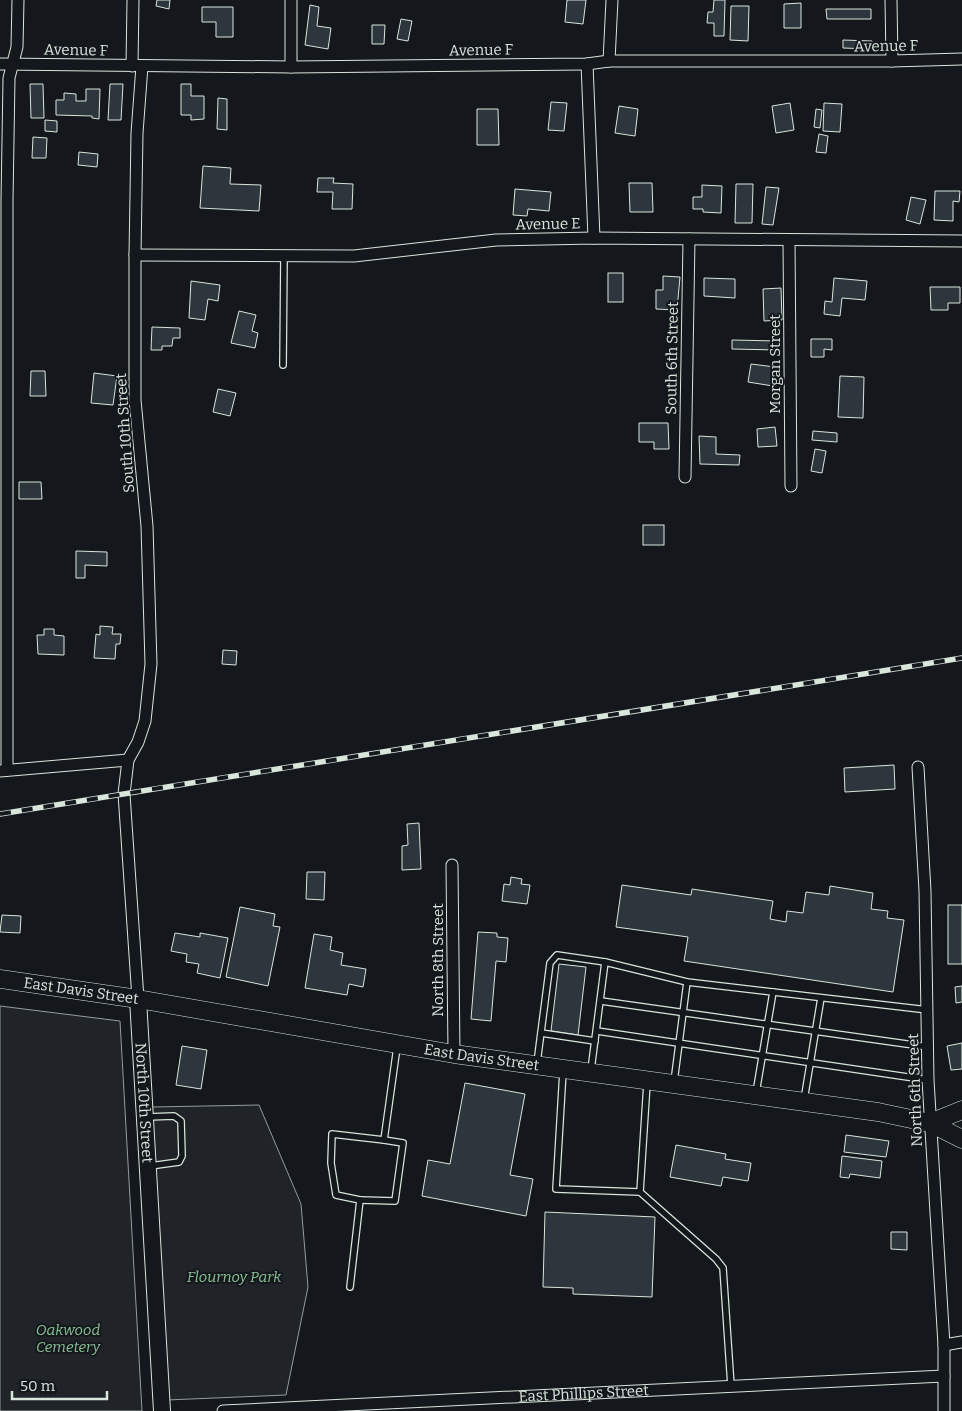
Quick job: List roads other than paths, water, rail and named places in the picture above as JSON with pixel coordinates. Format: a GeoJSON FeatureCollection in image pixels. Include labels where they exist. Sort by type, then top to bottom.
{"type":"FeatureCollection","features":[{"type":"Feature","properties":{"kind":"main road","name":"East Davis Street"},"geometry":{"type":"LineString","coordinates":[[0,979],[138,999],[454,1054],[878,1112],[930,1123]]}},
{"type":"Feature","properties":{"kind":"main road"},"geometry":{"type":"LineString","coordinates":[[930,1123],[962,1110]]}},
{"type":"Feature","properties":{"kind":"main road"},"geometry":{"type":"LineString","coordinates":[[930,1123],[962,1140]]}},
{"type":"Feature","properties":{"kind":"street"},"geometry":{"type":"LineString","coordinates":[[18,0],[17,47],[9,78],[4,771],[128,760]]}},
{"type":"Feature","properties":{"kind":"street","name":"South 10th Street"},"geometry":{"type":"LineString","coordinates":[[124,794],[128,760],[138,742],[145,721],[151,664],[147,526],[135,400],[137,66],[133,0]]}},
{"type":"Feature","properties":{"kind":"street"},"geometry":{"type":"LineString","coordinates":[[291,0],[291,67]]}},
{"type":"Feature","properties":{"kind":"street"},"geometry":{"type":"LineString","coordinates":[[609,61],[612,0]]}},
{"type":"Feature","properties":{"kind":"street"},"geometry":{"type":"LineString","coordinates":[[891,0],[892,61]]}},
{"type":"Feature","properties":{"kind":"street","name":"Avenue F"},"geometry":{"type":"LineString","coordinates":[[0,64],[291,67],[587,64],[609,61],[892,61],[962,59]]}},
{"type":"Feature","properties":{"kind":"street"},"geometry":{"type":"LineString","coordinates":[[587,64],[594,238]]}},
{"type":"Feature","properties":{"kind":"street","name":"Avenue E"},"geometry":{"type":"LineString","coordinates":[[135,255],[354,256],[496,240],[594,238],[962,242]]}},
{"type":"Feature","properties":{"kind":"street","name":"South 6th Street"},"geometry":{"type":"LineString","coordinates":[[684,477],[689,239]]}},
{"type":"Feature","properties":{"kind":"street","name":"Morgan Street"},"geometry":{"type":"LineString","coordinates":[[789,241],[791,486]]}},
{"type":"Feature","properties":{"kind":"street","name":"North 6th Street"},"geometry":{"type":"LineString","coordinates":[[918,767],[925,891],[928,1080],[944,1345],[944,1411]]}},
{"type":"Feature","properties":{"kind":"street","name":"North 10th Street"},"geometry":{"type":"LineString","coordinates":[[124,794],[162,1411]]}},
{"type":"Feature","properties":{"kind":"street","name":"North 8th Street"},"geometry":{"type":"LineString","coordinates":[[452,865],[454,1054]]}},
{"type":"Feature","properties":{"kind":"street"},"geometry":{"type":"LineString","coordinates":[[944,1345],[962,1342]]}},
{"type":"Feature","properties":{"kind":"street","name":"East Phillips Street"},"geometry":{"type":"LineString","coordinates":[[223,1411],[944,1376]]}},
{"type":"Feature","properties":{"kind":"lane"},"geometry":{"type":"LineString","coordinates":[[283,364],[284,256]]}},
{"type":"Feature","properties":{"kind":"lane"},"geometry":{"type":"LineString","coordinates":[[537,1066],[550,963],[558,955],[605,962],[687,982],[928,1010]]}},
{"type":"Feature","properties":{"kind":"lane"},"geometry":{"type":"LineString","coordinates":[[591,1073],[602,1001],[605,962]]}},
{"type":"Feature","properties":{"kind":"lane"},"geometry":{"type":"LineString","coordinates":[[674,1084],[687,982]]}},
{"type":"Feature","properties":{"kind":"lane"},"geometry":{"type":"LineString","coordinates":[[756,1095],[773,992]]}},
{"type":"Feature","properties":{"kind":"lane"},"geometry":{"type":"LineString","coordinates":[[804,1102],[821,998]]}},
{"type":"Feature","properties":{"kind":"lane"},"geometry":{"type":"LineString","coordinates":[[602,1001],[928,1047]]}},
{"type":"Feature","properties":{"kind":"lane"},"geometry":{"type":"LineString","coordinates":[[597,1031],[928,1080]]}},
{"type":"Feature","properties":{"kind":"lane"},"geometry":{"type":"LineString","coordinates":[[541,1033],[595,1040]]}},
{"type":"Feature","properties":{"kind":"lane"},"geometry":{"type":"LineString","coordinates":[[384,1140],[398,1045]]}},
{"type":"Feature","properties":{"kind":"lane"},"geometry":{"type":"LineString","coordinates":[[563,1069],[556,1188],[640,1192],[716,1259],[723,1268],[731,1386]]}},
{"type":"Feature","properties":{"kind":"lane"},"geometry":{"type":"LineString","coordinates":[[640,1192],[647,1081]]}},
{"type":"Feature","properties":{"kind":"lane"},"geometry":{"type":"LineString","coordinates":[[145,1117],[174,1116],[181,1121],[182,1156],[179,1162],[148,1166]]}},
{"type":"Feature","properties":{"kind":"lane"},"geometry":{"type":"LineString","coordinates":[[332,1134],[384,1140],[403,1143],[395,1201],[360,1200],[336,1195],[331,1163],[332,1134]]}},
{"type":"Feature","properties":{"kind":"lane"},"geometry":{"type":"LineString","coordinates":[[350,1287],[360,1200]]}},
{"type":"Feature","properties":{"kind":"railway"},"geometry":{"type":"LineString","coordinates":[[0,814],[962,658]]}},
{"type":"Feature","properties":{"kind":"park label","name":"Flournoy Park"},"geometry":{"type":"Point","coordinates":[234,1277]}},
{"type":"Feature","properties":{"kind":"park label","name":"Oakwood Cemetery"},"geometry":{"type":"Point","coordinates":[68,1338]}}]}
